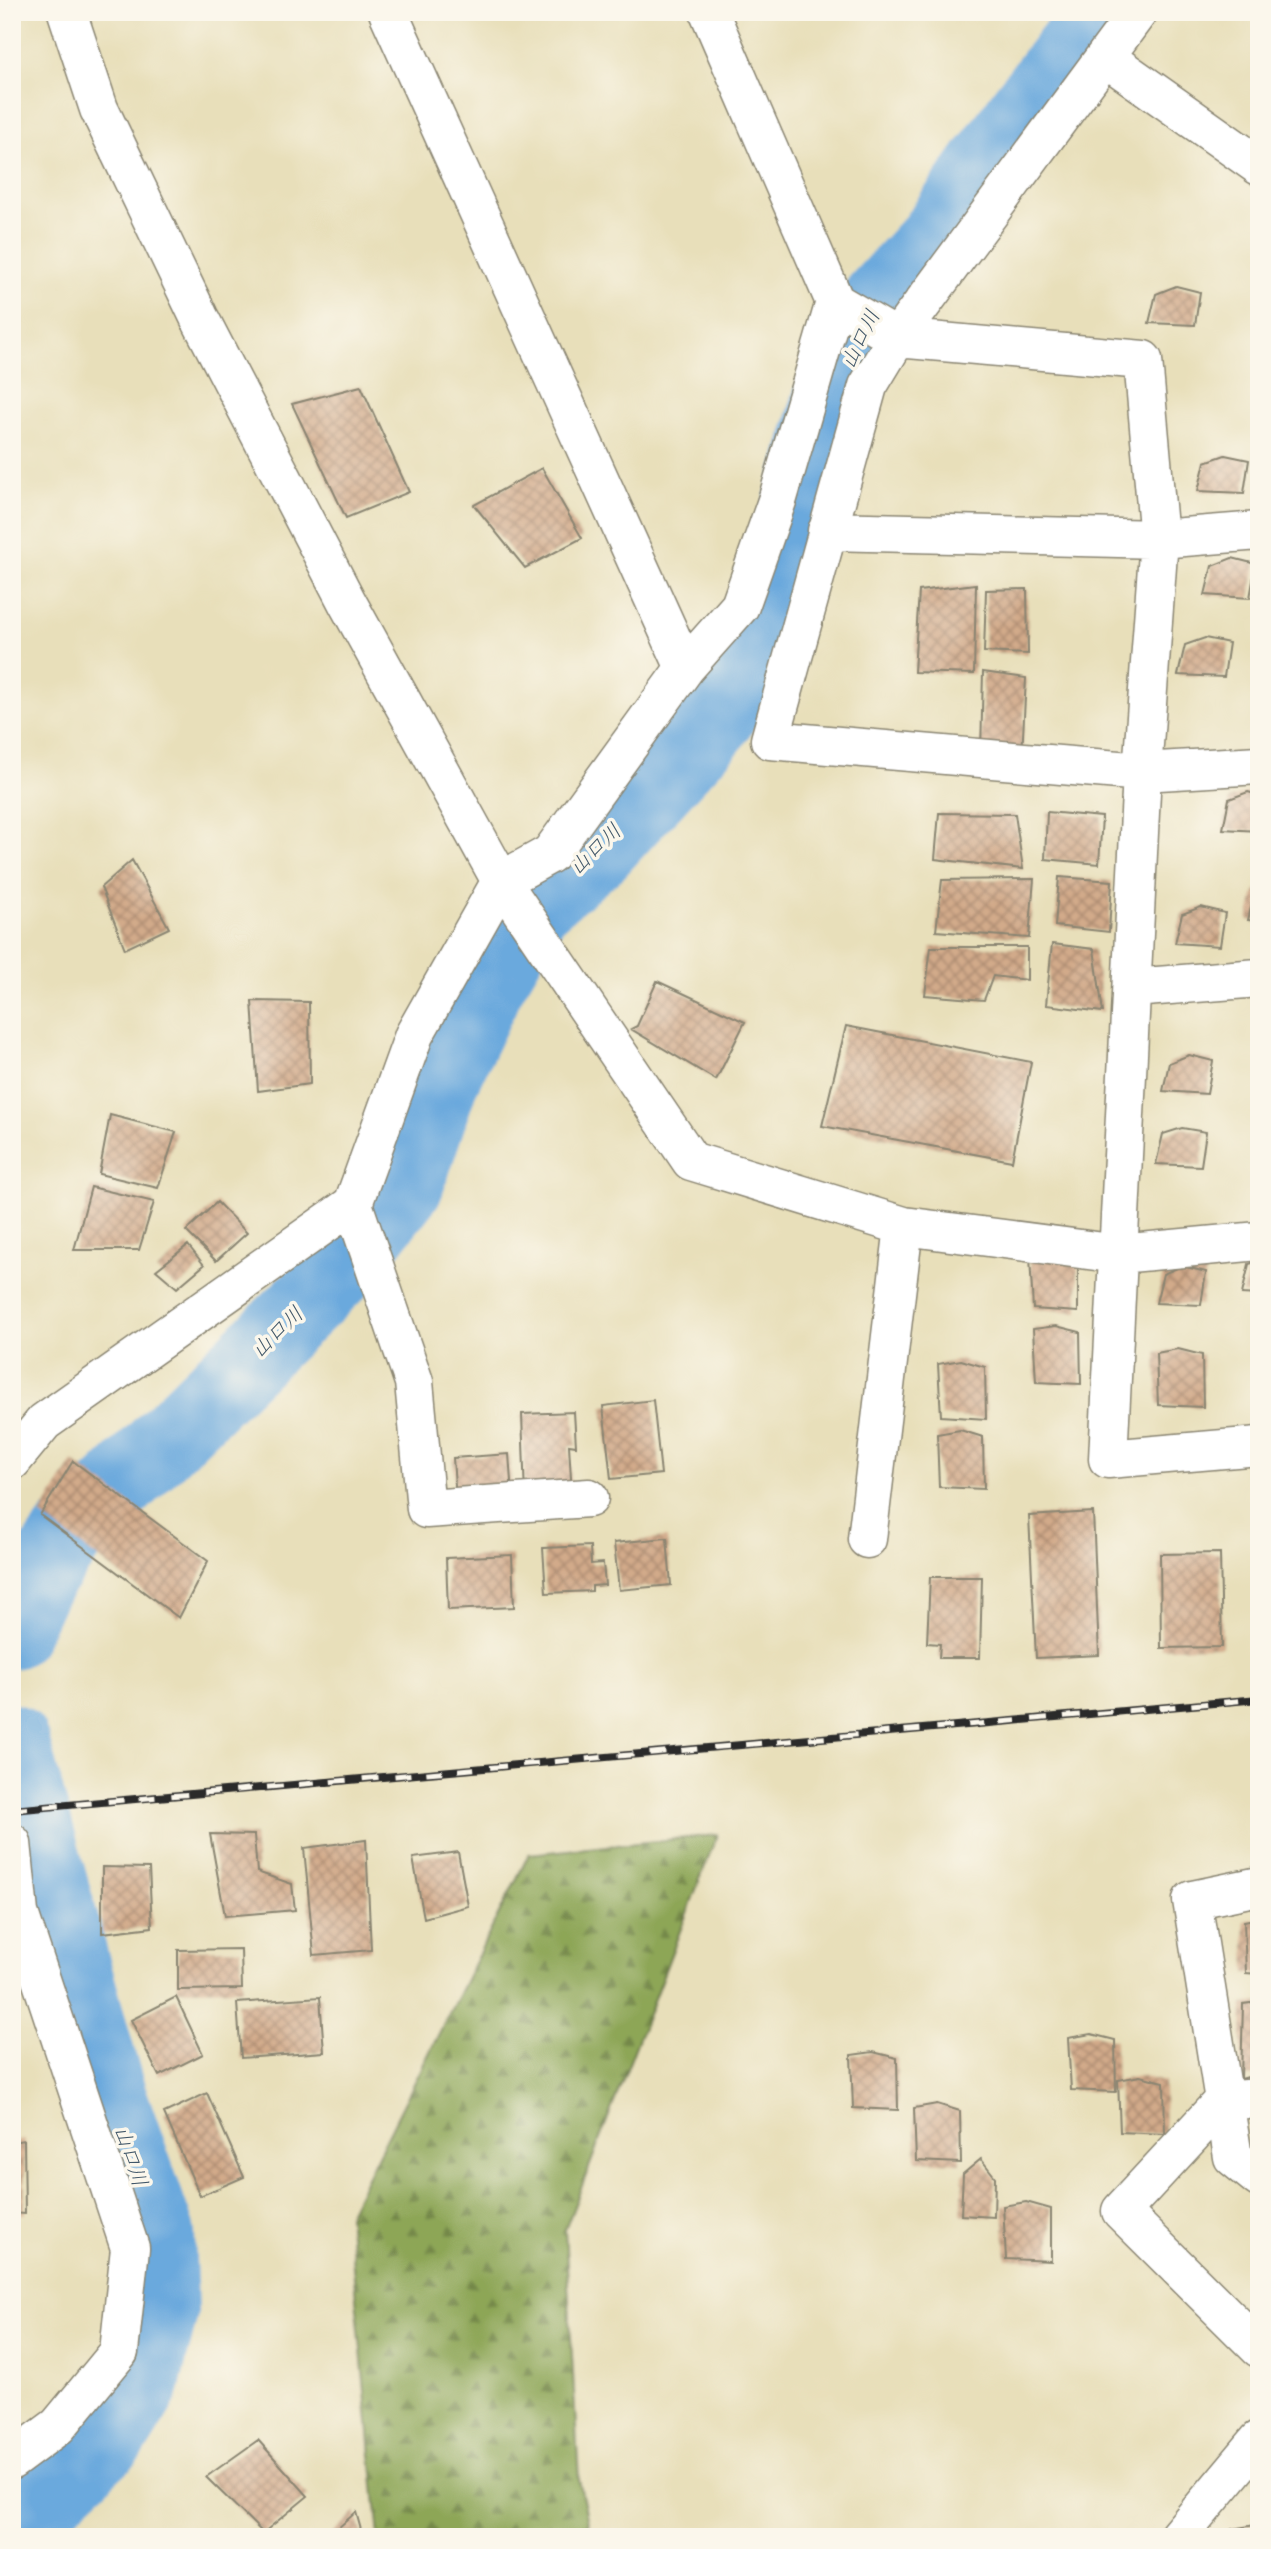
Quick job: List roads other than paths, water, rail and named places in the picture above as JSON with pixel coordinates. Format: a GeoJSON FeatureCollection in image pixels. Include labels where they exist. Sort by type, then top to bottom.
{"type":"FeatureCollection","features":[{"type":"Feature","properties":{"kind":"street"},"geometry":{"type":"LineString","coordinates":[[67,12],[99,109],[199,317],[347,602],[501,881],[537,938],[691,1161],[904,1226],[1119,1254],[1259,1241]]}},
{"type":"Feature","properties":{"kind":"street"},"geometry":{"type":"LineString","coordinates":[[388,12],[685,668]]}},
{"type":"Feature","properties":{"kind":"street"},"geometry":{"type":"LineString","coordinates":[[709,12],[835,302],[897,338],[1143,360],[1159,539],[1142,772],[1108,1459],[1259,1446]]}},
{"type":"Feature","properties":{"kind":"street"},"geometry":{"type":"LineString","coordinates":[[1138,12],[897,338],[868,386],[770,740],[1142,772],[1259,765]]}},
{"type":"Feature","properties":{"kind":"street"},"geometry":{"type":"LineString","coordinates":[[1106,58],[1259,166]]}},
{"type":"Feature","properties":{"kind":"street"},"geometry":{"type":"LineString","coordinates":[[12,1461],[44,1422],[353,1205],[414,1035],[501,881],[550,854],[685,668],[740,606],[778,498],[835,302]]}},
{"type":"Feature","properties":{"kind":"street"},"geometry":{"type":"LineString","coordinates":[[827,531],[1159,539],[1259,531]]}},
{"type":"Feature","properties":{"kind":"street"},"geometry":{"type":"LineString","coordinates":[[1132,988],[1259,978]]}},
{"type":"Feature","properties":{"kind":"street"},"geometry":{"type":"LineString","coordinates":[[353,1205],[414,1382],[426,1509],[589,1498]]}},
{"type":"Feature","properties":{"kind":"street"},"geometry":{"type":"LineString","coordinates":[[867,1539],[904,1226]]}},
{"type":"Feature","properties":{"kind":"street"},"geometry":{"type":"LineString","coordinates":[[12,1843],[19,1913],[130,2248],[119,2352],[58,2426],[12,2459]]}},
{"type":"Feature","properties":{"kind":"street"},"geometry":{"type":"LineString","coordinates":[[1259,1886],[1192,1900],[1241,2100],[1233,2157],[1259,2178]]}},
{"type":"Feature","properties":{"kind":"street"},"geometry":{"type":"LineString","coordinates":[[1241,2100],[1121,2211],[1259,2348]]}},
{"type":"Feature","properties":{"kind":"street"},"geometry":{"type":"LineString","coordinates":[[1178,2537],[1259,2440]]}},
{"type":"Feature","properties":{"kind":"waterway","name":"山口川"},"geometry":{"type":"LineString","coordinates":[[12,1632],[33,1586],[70,1534],[342,1268],[407,1185],[441,1082],[488,984],[535,904],[599,850],[710,729],[757,656],[830,398],[879,299],[934,239],[1024,111],[1089,26],[1094,12]]}},
{"type":"Feature","properties":{"kind":"waterway","name":"山口川"},"geometry":{"type":"LineString","coordinates":[[12,1741],[107,2088],[158,2234],[161,2311],[142,2387],[112,2436],[12,2529]]}},
{"type":"Feature","properties":{"kind":"railway"},"geometry":{"type":"LineString","coordinates":[[12,1810],[1259,1699]]}}]}
